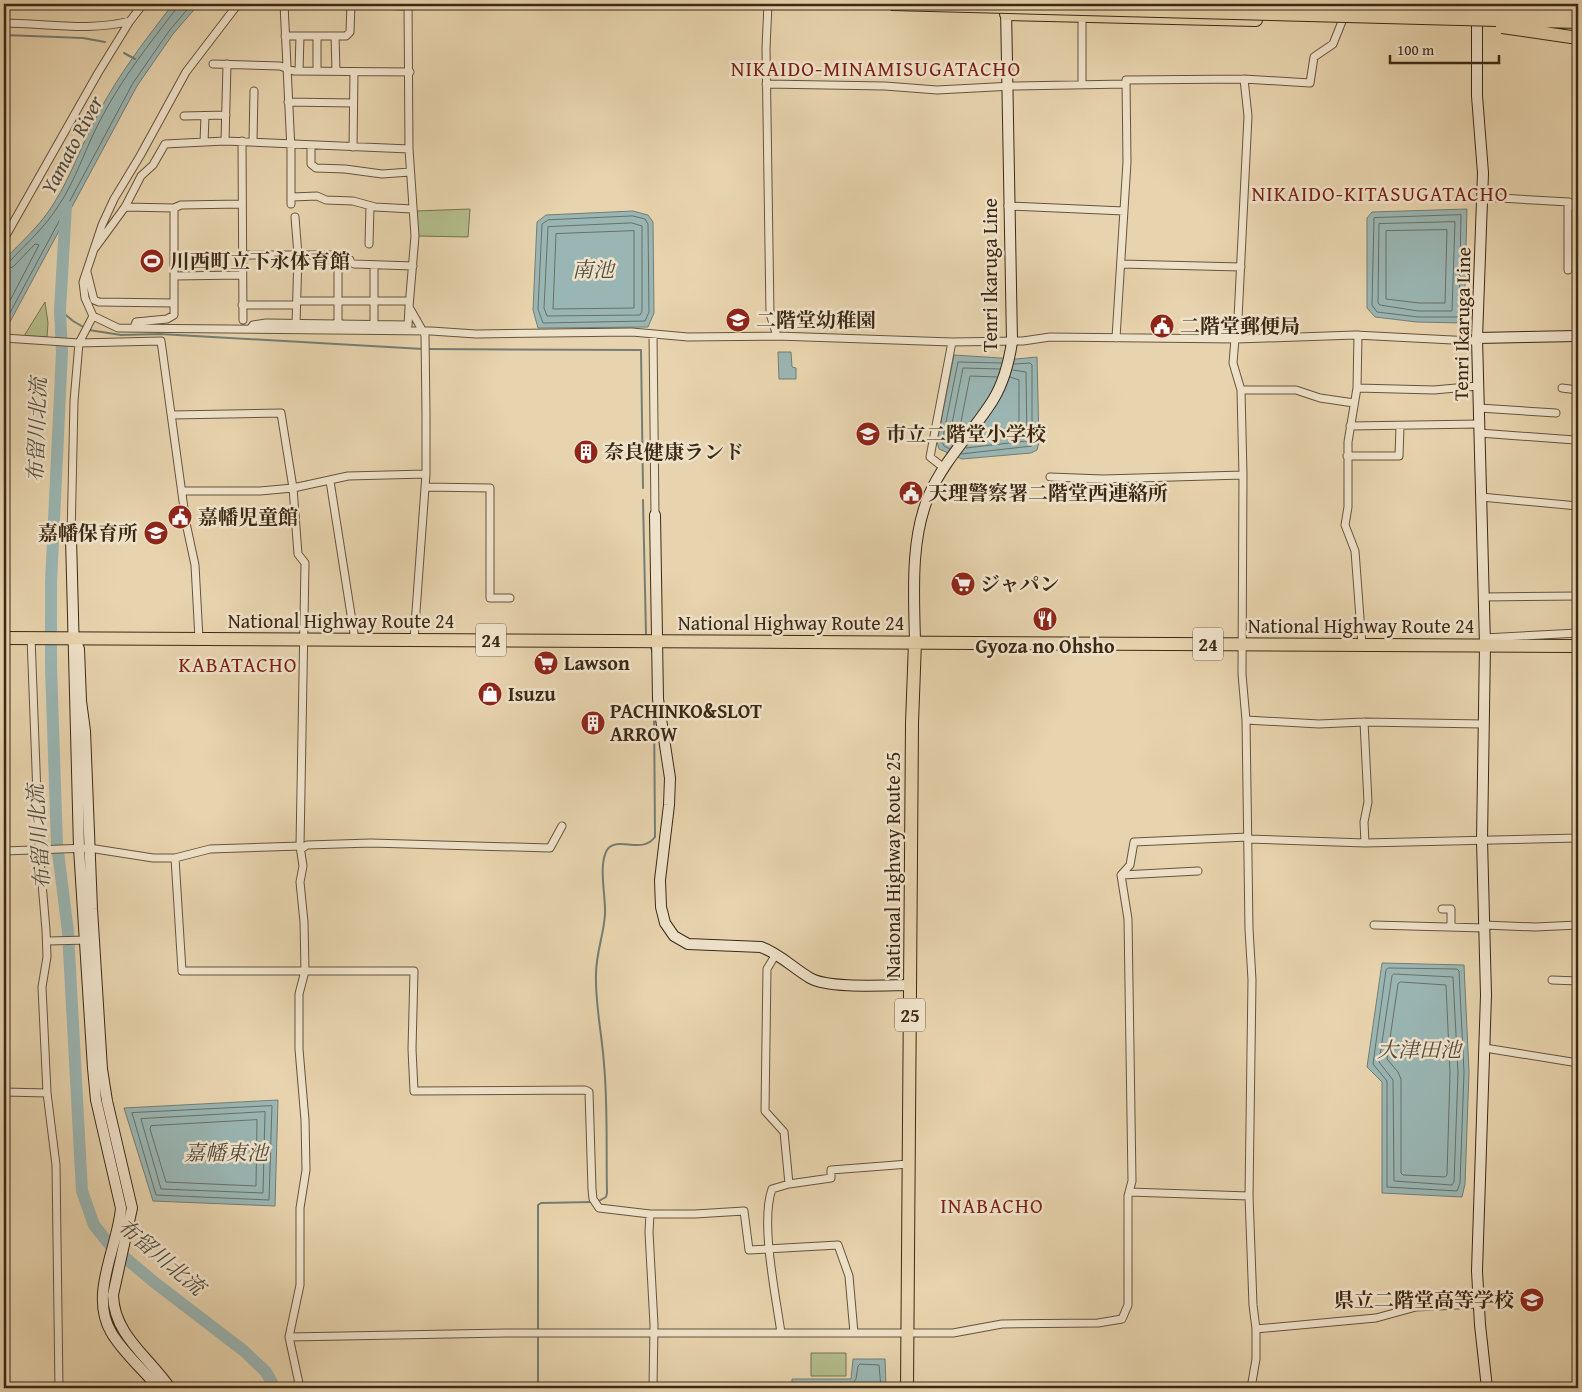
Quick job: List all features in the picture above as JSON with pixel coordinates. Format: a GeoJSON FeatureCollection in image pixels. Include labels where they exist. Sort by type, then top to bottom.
{"type":"FeatureCollection","features":[{"type":"Feature","properties":{"kind":"highway"},"geometry":{"type":"LineString","coordinates":[[891,4],[1315,9],[1578,22]]}},
{"type":"Feature","properties":{"kind":"highway"},"geometry":{"type":"LineString","coordinates":[[1315,9],[1403,4]]}},
{"type":"Feature","properties":{"kind":"highway"},"geometry":{"type":"LineString","coordinates":[[1572,4],[1578,4]]}},
{"type":"Feature","properties":{"kind":"highway"},"geometry":{"type":"LineString","coordinates":[[1380,5],[1578,11]]}},
{"type":"Feature","properties":{"kind":"highway"},"geometry":{"type":"LineString","coordinates":[[1006,9],[1082,10],[1342,22],[1475,23],[1578,27]]}},
{"type":"Feature","properties":{"kind":"highway"},"geometry":{"type":"LineString","coordinates":[[1315,9],[1486,25],[1578,38]]}},
{"type":"Feature","properties":{"kind":"highway","name":"National Highway Route 24"},"geometry":{"type":"LineString","coordinates":[[4,638],[1362,645],[1484,641],[1500,645],[1578,646]]}},
{"type":"Feature","properties":{"kind":"highway","name":"National Highway Route 25"},"geometry":{"type":"LineString","coordinates":[[907,1388],[912,733],[915,642]]}},
{"type":"Feature","properties":{"kind":"street"},"geometry":{"type":"LineString","coordinates":[[4,239],[130,21],[143,4]]}},
{"type":"Feature","properties":{"kind":"street"},"geometry":{"type":"LineString","coordinates":[[170,1388],[160,1373],[122,1332],[113,1305],[117,1276],[132,1208],[106,1101],[75,848],[70,638],[76,343],[85,332],[91,319],[83,282],[93,250],[114,199],[182,79],[238,4]]}},
{"type":"Feature","properties":{"kind":"street"},"geometry":{"type":"LineString","coordinates":[[285,4],[292,201],[317,196],[326,200],[353,201],[370,206],[412,209]]}},
{"type":"Feature","properties":{"kind":"street"},"geometry":{"type":"LineString","coordinates":[[332,4],[408,5],[410,72],[409,149],[415,236],[408,325]]}},
{"type":"Feature","properties":{"kind":"street"},"geometry":{"type":"LineString","coordinates":[[285,36],[346,36],[350,32],[351,4]]}},
{"type":"Feature","properties":{"kind":"street"},"geometry":{"type":"LineString","coordinates":[[768,4],[766,84],[770,314],[777,336]]}},
{"type":"Feature","properties":{"kind":"street"},"geometry":{"type":"LineString","coordinates":[[1116,338],[1127,162],[1126,80],[1244,79],[1310,83],[1314,57],[1333,44],[1350,4]]}},
{"type":"Feature","properties":{"kind":"street","name":"Tenri Ikaruga Line"},"geometry":{"type":"LineString","coordinates":[[1477,4],[1475,23],[1477,96],[1483,173],[1477,338],[1484,641],[1482,840],[1485,1048],[1477,1239],[1478,1304],[1487,1388]]}},
{"type":"Feature","properties":{"kind":"street","name":"Tenri Ikaruga Line"},"geometry":{"type":"LineString","coordinates":[[915,642],[916,559],[920,523],[929,494],[993,400],[1002,383],[1012,342],[1008,206],[1006,9]]}},
{"type":"Feature","properties":{"kind":"street"},"geometry":{"type":"LineString","coordinates":[[1082,10],[1082,85]]}},
{"type":"Feature","properties":{"kind":"street"},"geometry":{"type":"LineString","coordinates":[[4,23],[87,26],[116,25],[130,21]]}},
{"type":"Feature","properties":{"kind":"street"},"geometry":{"type":"LineString","coordinates":[[299,71],[300,36]]}},
{"type":"Feature","properties":{"kind":"street"},"geometry":{"type":"LineString","coordinates":[[317,36],[317,71]]}},
{"type":"Feature","properties":{"kind":"street"},"geometry":{"type":"LineString","coordinates":[[335,36],[336,71]]}},
{"type":"Feature","properties":{"kind":"street"},"geometry":{"type":"LineString","coordinates":[[213,64],[280,66],[299,71],[410,72]]}},
{"type":"Feature","properties":{"kind":"street"},"geometry":{"type":"LineString","coordinates":[[225,141],[227,64]]}},
{"type":"Feature","properties":{"kind":"street"},"geometry":{"type":"LineString","coordinates":[[353,147],[354,72]]}},
{"type":"Feature","properties":{"kind":"street"},"geometry":{"type":"LineString","coordinates":[[1244,79],[1248,116],[1241,267],[1234,363],[1241,390],[1243,475],[1242,644],[1246,720],[1249,929],[1252,980],[1249,1196],[1256,1359],[1251,1388]]}},
{"type":"Feature","properties":{"kind":"street"},"geometry":{"type":"LineString","coordinates":[[766,84],[885,86],[937,90],[1007,86],[1126,84]]}},
{"type":"Feature","properties":{"kind":"street"},"geometry":{"type":"LineString","coordinates":[[253,142],[254,91]]}},
{"type":"Feature","properties":{"kind":"street"},"geometry":{"type":"LineString","coordinates":[[288,102],[354,103]]}},
{"type":"Feature","properties":{"kind":"street"},"geometry":{"type":"LineString","coordinates":[[184,116],[226,115]]}},
{"type":"Feature","properties":{"kind":"street"},"geometry":{"type":"LineString","coordinates":[[204,142],[205,116]]}},
{"type":"Feature","properties":{"kind":"street"},"geometry":{"type":"LineString","coordinates":[[93,250],[125,207],[141,176],[153,165],[165,144],[242,141],[409,149]]}},
{"type":"Feature","properties":{"kind":"street"},"geometry":{"type":"LineString","coordinates":[[242,141],[242,320]]}},
{"type":"Feature","properties":{"kind":"street"},"geometry":{"type":"LineString","coordinates":[[311,145],[312,164],[316,168],[345,169],[382,174],[410,172]]}},
{"type":"Feature","properties":{"kind":"street"},"geometry":{"type":"LineString","coordinates":[[1482,197],[1569,202],[1568,270]]}},
{"type":"Feature","properties":{"kind":"street"},"geometry":{"type":"LineString","coordinates":[[125,207],[174,208],[181,205],[242,204]]}},
{"type":"Feature","properties":{"kind":"street"},"geometry":{"type":"LineString","coordinates":[[369,244],[370,206]]}},
{"type":"Feature","properties":{"kind":"street"},"geometry":{"type":"LineString","coordinates":[[1008,206],[1124,211]]}},
{"type":"Feature","properties":{"kind":"street"},"geometry":{"type":"LineString","coordinates":[[1568,206],[1578,206]]}},
{"type":"Feature","properties":{"kind":"street"},"geometry":{"type":"LineString","coordinates":[[134,328],[136,322],[167,319],[174,315],[174,208]]}},
{"type":"Feature","properties":{"kind":"street"},"geometry":{"type":"LineString","coordinates":[[295,216],[298,254],[296,324]]}},
{"type":"Feature","properties":{"kind":"street"},"geometry":{"type":"LineString","coordinates":[[243,254],[338,254],[344,255],[352,262],[374,265],[413,266]]}},
{"type":"Feature","properties":{"kind":"street"},"geometry":{"type":"LineString","coordinates":[[338,254],[338,324]]}},
{"type":"Feature","properties":{"kind":"street"},"geometry":{"type":"LineString","coordinates":[[1122,264],[1241,267]]}},
{"type":"Feature","properties":{"kind":"street"},"geometry":{"type":"LineString","coordinates":[[374,265],[374,324]]}},
{"type":"Feature","properties":{"kind":"street"},"geometry":{"type":"LineString","coordinates":[[87,272],[94,300],[99,302],[174,303]]}},
{"type":"Feature","properties":{"kind":"street"},"geometry":{"type":"LineString","coordinates":[[174,276],[242,275]]}},
{"type":"Feature","properties":{"kind":"street"},"geometry":{"type":"LineString","coordinates":[[242,305],[294,305],[299,301],[373,301],[409,304]]}},
{"type":"Feature","properties":{"kind":"street"},"geometry":{"type":"LineString","coordinates":[[409,304],[422,328],[425,344],[426,474],[414,640]]}},
{"type":"Feature","properties":{"kind":"street"},"geometry":{"type":"LineString","coordinates":[[91,319],[118,329],[422,328]]}},
{"type":"Feature","properties":{"kind":"street"},"geometry":{"type":"LineString","coordinates":[[250,329],[253,325],[266,323],[374,324],[408,325],[476,334],[632,332],[688,336],[777,336],[952,342],[1012,342],[1050,337],[1236,339],[1358,335],[1472,341],[1477,338],[1578,336]]}},
{"type":"Feature","properties":{"kind":"street"},"geometry":{"type":"LineString","coordinates":[[113,340],[118,329]]}},
{"type":"Feature","properties":{"kind":"street"},"geometry":{"type":"LineString","coordinates":[[653,334],[658,699],[670,778],[669,805],[660,880],[661,907],[665,924],[674,936],[688,944],[761,947],[776,954],[811,979],[828,983],[911,985]]}},
{"type":"Feature","properties":{"kind":"street"},"geometry":{"type":"LineString","coordinates":[[1358,335],[1357,388],[1347,456],[1348,507],[1345,525],[1355,551],[1362,645]]}},
{"type":"Feature","properties":{"kind":"street"},"geometry":{"type":"LineString","coordinates":[[4,338],[102,344],[113,340],[161,341],[186,523],[195,565],[199,639]]}},
{"type":"Feature","properties":{"kind":"street"},"geometry":{"type":"LineString","coordinates":[[947,465],[930,457],[952,342]]}},
{"type":"Feature","properties":{"kind":"street"},"geometry":{"type":"LineString","coordinates":[[1357,388],[1434,390],[1478,386]]}},
{"type":"Feature","properties":{"kind":"street"},"geometry":{"type":"LineString","coordinates":[[1562,388],[1578,390]]}},
{"type":"Feature","properties":{"kind":"street"},"geometry":{"type":"LineString","coordinates":[[1241,390],[1296,390],[1320,398],[1354,403]]}},
{"type":"Feature","properties":{"kind":"street"},"geometry":{"type":"LineString","coordinates":[[1479,408],[1556,413]]}},
{"type":"Feature","properties":{"kind":"street"},"geometry":{"type":"LineString","coordinates":[[172,415],[282,413],[293,488],[298,554],[305,563],[302,640],[300,847],[303,866],[300,882],[304,922],[305,971],[299,994],[299,1049],[305,1120],[306,1170],[300,1208],[300,1284],[289,1337],[300,1388]]}},
{"type":"Feature","properties":{"kind":"street"},"geometry":{"type":"LineString","coordinates":[[1350,426],[1479,429],[1575,440]]}},
{"type":"Feature","properties":{"kind":"street"},"geometry":{"type":"LineString","coordinates":[[1347,456],[1399,456],[1400,427]]}},
{"type":"Feature","properties":{"kind":"street"},"geometry":{"type":"LineString","coordinates":[[182,490],[260,491],[293,488],[348,476],[426,474]]}},
{"type":"Feature","properties":{"kind":"street"},"geometry":{"type":"LineString","coordinates":[[1050,476],[1103,479],[1243,475]]}},
{"type":"Feature","properties":{"kind":"street"},"geometry":{"type":"LineString","coordinates":[[330,481],[355,640]]}},
{"type":"Feature","properties":{"kind":"street"},"geometry":{"type":"LineString","coordinates":[[425,486],[490,488],[490,598],[510,598]]}},
{"type":"Feature","properties":{"kind":"street"},"geometry":{"type":"LineString","coordinates":[[1481,497],[1578,506]]}},
{"type":"Feature","properties":{"kind":"street"},"geometry":{"type":"LineString","coordinates":[[1483,597],[1578,596]]}},
{"type":"Feature","properties":{"kind":"street"},"geometry":{"type":"LineString","coordinates":[[1484,641],[1578,634]]}},
{"type":"Feature","properties":{"kind":"street"},"geometry":{"type":"LineString","coordinates":[[36,637],[41,848],[48,941],[42,987],[47,1092],[56,1165],[59,1388]]}},
{"type":"Feature","properties":{"kind":"street"},"geometry":{"type":"LineString","coordinates":[[70,638],[80,649],[90,848],[86,940],[96,1100],[120,1208],[117,1233],[102,1294],[103,1310],[110,1330],[158,1388]]}},
{"type":"Feature","properties":{"kind":"street"},"geometry":{"type":"LineString","coordinates":[[1246,720],[1319,724],[1364,722],[1483,724]]}},
{"type":"Feature","properties":{"kind":"street"},"geometry":{"type":"LineString","coordinates":[[1364,722],[1368,802],[1364,822],[1365,843]]}},
{"type":"Feature","properties":{"kind":"street"},"geometry":{"type":"LineString","coordinates":[[4,851],[41,848],[90,848],[153,858],[175,858],[210,848],[300,847],[307,845],[370,843],[550,848],[562,826]]}},
{"type":"Feature","properties":{"kind":"street"},"geometry":{"type":"LineString","coordinates":[[289,1337],[505,1333],[953,1332],[1002,1324],[1098,1323],[1122,1320],[1128,1305],[1129,1192],[1132,1181],[1128,919],[1122,875],[1130,865],[1134,842],[1248,838],[1365,843],[1578,838]]}},
{"type":"Feature","properties":{"kind":"street"},"geometry":{"type":"LineString","coordinates":[[175,858],[182,971],[414,971],[412,1049],[414,1091],[585,1090],[589,1092],[592,1189],[595,1204],[603,1209],[650,1214],[695,1214],[744,1210],[749,1250],[838,1244],[849,1276],[854,1333]]}},
{"type":"Feature","properties":{"kind":"street"},"geometry":{"type":"LineString","coordinates":[[1122,875],[1198,871]]}},
{"type":"Feature","properties":{"kind":"street"},"geometry":{"type":"LineString","coordinates":[[1442,909],[1451,909],[1451,927]]}},
{"type":"Feature","properties":{"kind":"street"},"geometry":{"type":"LineString","coordinates":[[1374,925],[1535,927],[1578,925]]}},
{"type":"Feature","properties":{"kind":"street"},"geometry":{"type":"LineString","coordinates":[[48,941],[86,940]]}},
{"type":"Feature","properties":{"kind":"street"},"geometry":{"type":"LineString","coordinates":[[776,954],[767,969],[765,1111],[784,1132],[788,1184]]}},
{"type":"Feature","properties":{"kind":"street"},"geometry":{"type":"LineString","coordinates":[[1552,980],[1578,981]]}},
{"type":"Feature","properties":{"kind":"street"},"geometry":{"type":"LineString","coordinates":[[1485,1048],[1578,1063]]}},
{"type":"Feature","properties":{"kind":"street"},"geometry":{"type":"LineString","coordinates":[[4,1092],[47,1092]]}},
{"type":"Feature","properties":{"kind":"street"},"geometry":{"type":"LineString","coordinates":[[781,1333],[770,1248],[768,1201],[772,1189],[788,1184],[831,1178],[831,1170],[909,1164]]}},
{"type":"Feature","properties":{"kind":"street"},"geometry":{"type":"LineString","coordinates":[[1129,1192],[1249,1196]]}},
{"type":"Feature","properties":{"kind":"street"},"geometry":{"type":"LineString","coordinates":[[650,1214],[649,1232],[654,1333],[653,1388]]}},
{"type":"Feature","properties":{"kind":"street"},"geometry":{"type":"LineString","coordinates":[[1256,1329],[1376,1318],[1416,1307],[1478,1304]]}},
{"type":"Feature","properties":{"kind":"green space"},"geometry":{"type":"Polygon","coordinates":[[[470,209],[468,237],[418,236],[416,211],[470,209]]]}},
{"type":"Feature","properties":{"kind":"green space"},"geometry":{"type":"Polygon","coordinates":[[[45,302],[48,323],[47,337],[24,336],[45,302]]]}},
{"type":"Feature","properties":{"kind":"green space"},"geometry":{"type":"Polygon","coordinates":[[[811,1353],[846,1353],[846,1376],[811,1376],[811,1353]]]}},
{"type":"Feature","properties":{"kind":"water"},"geometry":{"type":"Polygon","coordinates":[[[173,4],[199,4],[173,34],[137,86],[4,333],[4,260],[49,211],[114,85],[173,4]]]}},
{"type":"Feature","properties":{"kind":"water"},"geometry":{"type":"Polygon","coordinates":[[[1467,209],[1464,323],[1417,322],[1375,317],[1367,308],[1367,218],[1372,212],[1467,209]]]}},
{"type":"Feature","properties":{"kind":"water","name":"南池"},"geometry":{"type":"Polygon","coordinates":[[[633,211],[648,215],[653,222],[654,313],[648,327],[538,328],[533,310],[537,222],[546,215],[633,211]]]}},
{"type":"Feature","properties":{"kind":"water"},"geometry":{"type":"Polygon","coordinates":[[[778,352],[791,352],[792,367],[796,368],[796,379],[779,379],[778,352]]]}},
{"type":"Feature","properties":{"kind":"water"},"geometry":{"type":"Polygon","coordinates":[[[954,355],[1016,359],[1037,357],[1039,442],[1037,450],[1031,453],[962,459],[939,449],[937,442],[954,355]]]}},
{"type":"Feature","properties":{"kind":"water","name":"大津田池"},"geometry":{"type":"Polygon","coordinates":[[[1382,963],[1464,965],[1469,1072],[1465,1184],[1462,1197],[1382,1193],[1382,1082],[1367,1067],[1382,963]]]}},
{"type":"Feature","properties":{"kind":"water","name":"嘉幡東池"},"geometry":{"type":"Polygon","coordinates":[[[278,1100],[275,1206],[153,1201],[124,1108],[278,1100]]]}},
{"type":"Feature","properties":{"kind":"water"},"geometry":{"type":"Polygon","coordinates":[[[853,1359],[885,1359],[886,1388],[792,1388],[792,1379],[851,1379],[853,1359]]]}},
{"type":"Feature","properties":{"kind":"waterway"},"geometry":{"type":"LineString","coordinates":[[4,35],[83,38],[105,42]]}},
{"type":"Feature","properties":{"kind":"waterway"},"geometry":{"type":"LineString","coordinates":[[124,53],[135,59]]}},
{"type":"Feature","properties":{"kind":"waterway","name":"布留川北流"},"geometry":{"type":"LineString","coordinates":[[66,206],[60,310],[62,352],[51,583],[51,667],[57,844],[68,932],[82,1191],[94,1225],[110,1245],[154,1282],[244,1351],[266,1372],[275,1388]]}},
{"type":"Feature","properties":{"kind":"waterway"},"geometry":{"type":"LineString","coordinates":[[60,310],[85,328]]}},
{"type":"Feature","properties":{"kind":"waterway"},"geometry":{"type":"LineString","coordinates":[[89,330],[121,335],[160,334],[423,349]]}},
{"type":"Feature","properties":{"kind":"waterway"},"geometry":{"type":"LineString","coordinates":[[428,349],[641,350],[643,488]]}},
{"type":"Feature","properties":{"kind":"waterway"},"geometry":{"type":"LineString","coordinates":[[643,500],[646,634]]}},
{"type":"Feature","properties":{"kind":"waterway"},"geometry":{"type":"LineString","coordinates":[[651,648],[653,653]]}},
{"type":"Feature","properties":{"kind":"waterway"},"geometry":{"type":"LineString","coordinates":[[597,1202],[606,1197],[607,1193],[605,1080],[596,985],[596,966],[605,914],[603,864],[604,856],[611,846],[617,844],[643,845],[655,837],[654,705]]}},
{"type":"Feature","properties":{"kind":"waterway"},"geometry":{"type":"LineString","coordinates":[[538,1331],[538,1205],[541,1203],[592,1202]]}},
{"type":"Feature","properties":{"kind":"waterway"},"geometry":{"type":"LineString","coordinates":[[538,1336],[538,1388]]}},
{"type":"Feature","properties":{"kind":"place","name":"川西町立下永体育館"},"geometry":{"type":"Point","coordinates":[152,261]}},
{"type":"Feature","properties":{"kind":"place","name":"二階堂幼稚園"},"geometry":{"type":"Point","coordinates":[738,320]}},
{"type":"Feature","properties":{"kind":"place","name":"二階堂郵便局"},"geometry":{"type":"Point","coordinates":[1162,326]}},
{"type":"Feature","properties":{"kind":"place","name":"市立二階堂小学校"},"geometry":{"type":"Point","coordinates":[868,434]}},
{"type":"Feature","properties":{"kind":"place","name":"奈良健康ランド"},"geometry":{"type":"Point","coordinates":[586,452]}},
{"type":"Feature","properties":{"kind":"place","name":"天理警察署二階堂西連絡所"},"geometry":{"type":"Point","coordinates":[911,493]}},
{"type":"Feature","properties":{"kind":"place","name":"嘉幡児童館"},"geometry":{"type":"Point","coordinates":[180,517]}},
{"type":"Feature","properties":{"kind":"place","name":"嘉幡保育所"},"geometry":{"type":"Point","coordinates":[156,533]}},
{"type":"Feature","properties":{"kind":"place","name":"ジャパン"},"geometry":{"type":"Point","coordinates":[963,584]}},
{"type":"Feature","properties":{"kind":"place","name":"Gyoza no Ohsho"},"geometry":{"type":"Point","coordinates":[1045,619]}},
{"type":"Feature","properties":{"kind":"place","name":"Lawson"},"geometry":{"type":"Point","coordinates":[546,663]}},
{"type":"Feature","properties":{"kind":"place","name":"Isuzu"},"geometry":{"type":"Point","coordinates":[490,694]}},
{"type":"Feature","properties":{"kind":"place","name":"PACHINKO&SLOT ARROW"},"geometry":{"type":"Point","coordinates":[593,723]}},
{"type":"Feature","properties":{"kind":"place","name":"県立二階堂高等学校"},"geometry":{"type":"Point","coordinates":[1532,1300]}},
{"type":"Feature","properties":{"kind":"district","name":"NIKAIDO-MINAMISUGATACHO"},"geometry":{"type":"Point","coordinates":[876,69]}},
{"type":"Feature","properties":{"kind":"district","name":"NIKAIDO-KITASUGATACHO"},"geometry":{"type":"Point","coordinates":[1380,194]}},
{"type":"Feature","properties":{"kind":"district","name":"KABATACHO"},"geometry":{"type":"Point","coordinates":[238,665]}},
{"type":"Feature","properties":{"kind":"district","name":"INABACHO"},"geometry":{"type":"Point","coordinates":[992,1206]}},
{"type":"Feature","properties":{"kind":"water label","name":"Yamato River"},"geometry":{"type":"Point","coordinates":[72,145]}}]}
